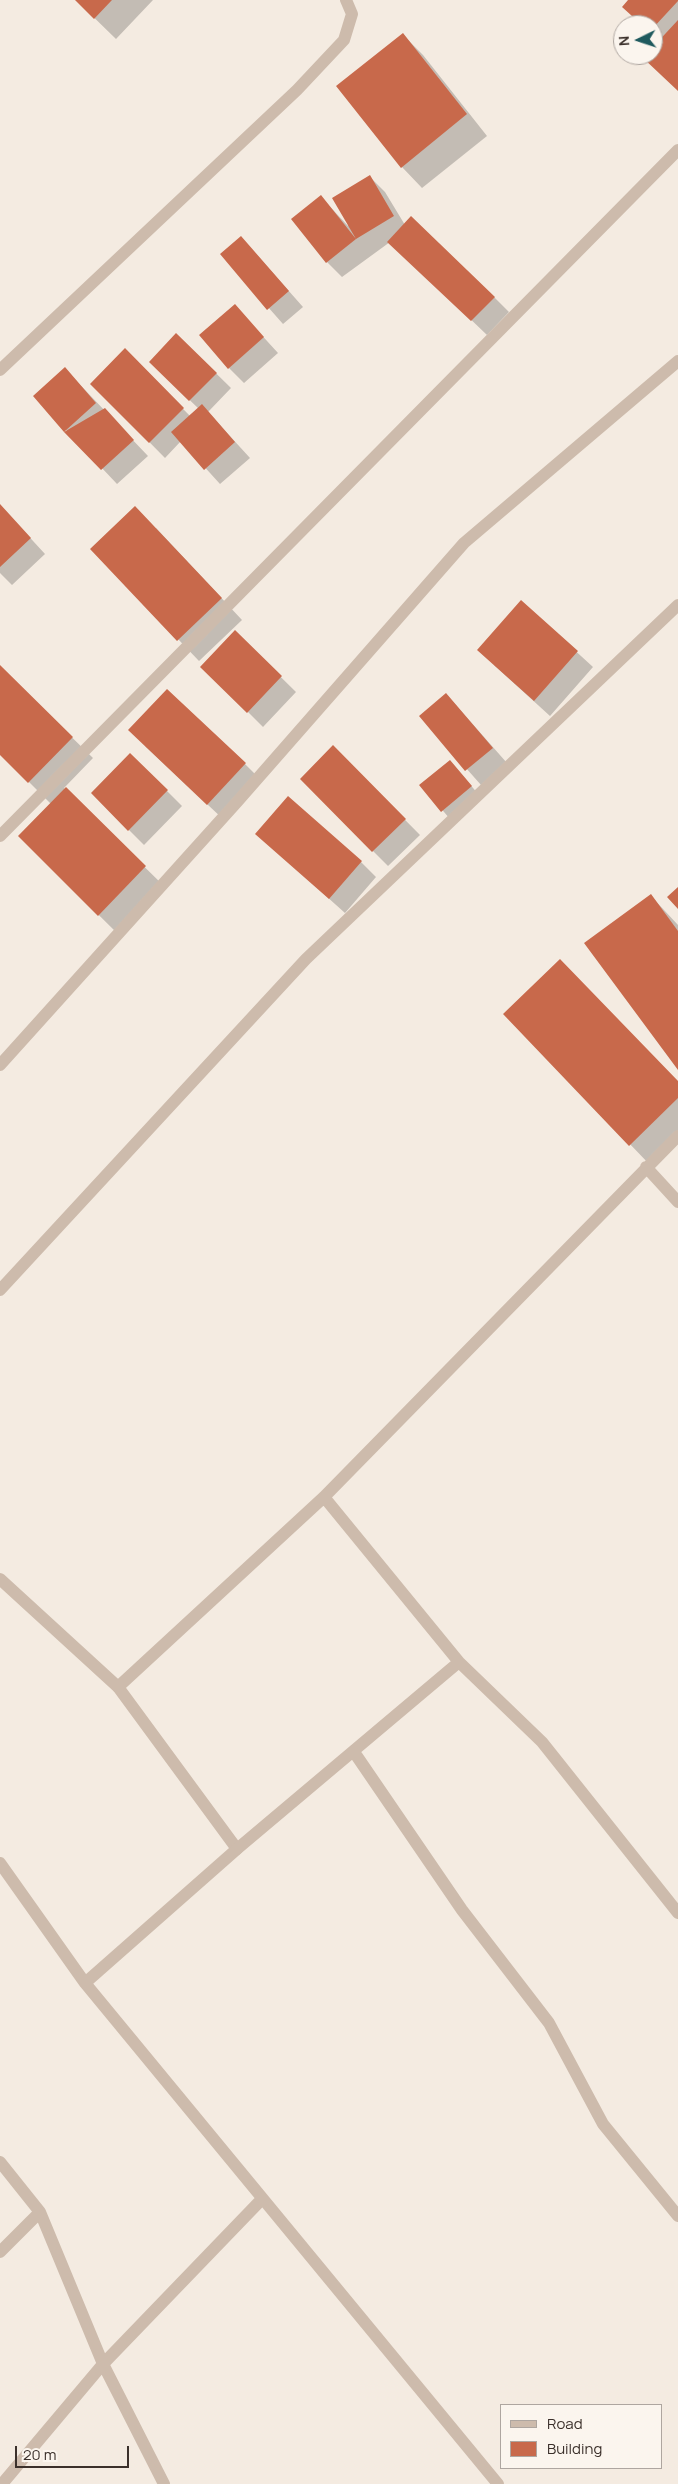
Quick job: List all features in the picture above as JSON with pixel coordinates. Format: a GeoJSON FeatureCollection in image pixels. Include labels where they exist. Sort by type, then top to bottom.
{"type":"FeatureCollection","features":[{"type":"Feature","properties":{"kind":"street"},"geometry":{"type":"LineString","coordinates":[[0,370],[310,76],[344,40],[352,14],[346,0]]}},
{"type":"Feature","properties":{"kind":"street"},"geometry":{"type":"LineString","coordinates":[[0,836],[678,150]]}},
{"type":"Feature","properties":{"kind":"street"},"geometry":{"type":"LineString","coordinates":[[0,1065],[237,802],[464,543],[678,361]]}},
{"type":"Feature","properties":{"kind":"street"},"geometry":{"type":"LineString","coordinates":[[0,1290],[306,959],[678,605]]}},
{"type":"Feature","properties":{"kind":"street"},"geometry":{"type":"LineString","coordinates":[[118,1687],[324,1497],[678,1136]]}},
{"type":"Feature","properties":{"kind":"street"},"geometry":{"type":"LineString","coordinates":[[646,1167],[678,1202]]}},
{"type":"Feature","properties":{"kind":"street"},"geometry":{"type":"LineString","coordinates":[[324,1497],[459,1662],[542,1742],[678,1913]]}},
{"type":"Feature","properties":{"kind":"street"},"geometry":{"type":"LineString","coordinates":[[0,1579],[118,1687],[237,1849]]}},
{"type":"Feature","properties":{"kind":"street"},"geometry":{"type":"LineString","coordinates":[[84,1983],[237,1849],[459,1662]]}},
{"type":"Feature","properties":{"kind":"street"},"geometry":{"type":"LineString","coordinates":[[354,1752],[462,1910],[549,2023],[603,2124],[678,2216]]}},
{"type":"Feature","properties":{"kind":"street"},"geometry":{"type":"LineString","coordinates":[[0,1863],[84,1983],[498,2484]]}},
{"type":"Feature","properties":{"kind":"street"},"geometry":{"type":"LineString","coordinates":[[0,2162],[40,2212],[103,2364],[164,2484]]}},
{"type":"Feature","properties":{"kind":"street"},"geometry":{"type":"LineString","coordinates":[[2,2484],[103,2364],[262,2199]]}},
{"type":"Feature","properties":{"kind":"street"},"geometry":{"type":"LineString","coordinates":[[0,2252],[40,2212]]}},
{"type":"Feature","properties":{"kind":"building"},"geometry":{"type":"Polygon","coordinates":[[[75,0],[112,0],[94,19],[75,0]]]}},
{"type":"Feature","properties":{"kind":"building"},"geometry":{"type":"Polygon","coordinates":[[[628,0],[678,0],[663,17],[663,15],[631,15],[622,7],[628,0]]]}},
{"type":"Feature","properties":{"kind":"building"},"geometry":{"type":"Polygon","coordinates":[[[678,20],[678,91],[650,65],[663,65],[663,36],[678,20]]]}},
{"type":"Feature","properties":{"kind":"building"},"geometry":{"type":"Polygon","coordinates":[[[403,33],[467,114],[401,168],[336,86],[403,33]]]}},
{"type":"Feature","properties":{"kind":"building"},"geometry":{"type":"Polygon","coordinates":[[[370,175],[394,216],[356,239],[332,198],[370,175]]]}},
{"type":"Feature","properties":{"kind":"building"},"geometry":{"type":"Polygon","coordinates":[[[321,195],[356,239],[326,263],[291,219],[321,195]]]}},
{"type":"Feature","properties":{"kind":"building"},"geometry":{"type":"Polygon","coordinates":[[[411,216],[495,297],[471,321],[387,242],[411,216]]]}},
{"type":"Feature","properties":{"kind":"building"},"geometry":{"type":"Polygon","coordinates":[[[241,236],[289,291],[267,310],[220,254],[241,236]]]}},
{"type":"Feature","properties":{"kind":"building"},"geometry":{"type":"Polygon","coordinates":[[[235,304],[264,337],[228,369],[199,335],[235,304]]]}},
{"type":"Feature","properties":{"kind":"building"},"geometry":{"type":"Polygon","coordinates":[[[176,333],[217,373],[189,401],[149,362],[176,333]]]}},
{"type":"Feature","properties":{"kind":"building"},"geometry":{"type":"Polygon","coordinates":[[[125,348],[184,408],[149,443],[90,384],[125,348]]]}},
{"type":"Feature","properties":{"kind":"building"},"geometry":{"type":"Polygon","coordinates":[[[65,367],[96,403],[64,432],[33,396],[65,367]]]}},
{"type":"Feature","properties":{"kind":"building"},"geometry":{"type":"Polygon","coordinates":[[[202,404],[235,442],[204,470],[171,432],[202,404]]]}},
{"type":"Feature","properties":{"kind":"building"},"geometry":{"type":"Polygon","coordinates":[[[105,408],[134,440],[101,470],[64,432],[105,408]]]}},
{"type":"Feature","properties":{"kind":"building"},"geometry":{"type":"Polygon","coordinates":[[[0,504],[31,538],[0,567],[0,504]]]}},
{"type":"Feature","properties":{"kind":"building"},"geometry":{"type":"Polygon","coordinates":[[[135,506],[222,598],[177,641],[90,549],[135,506]]]}},
{"type":"Feature","properties":{"kind":"building"},"geometry":{"type":"Polygon","coordinates":[[[521,600],[578,651],[534,701],[477,650],[521,600]]]}},
{"type":"Feature","properties":{"kind":"building"},"geometry":{"type":"Polygon","coordinates":[[[235,630],[282,676],[247,713],[200,667],[235,630]]]}},
{"type":"Feature","properties":{"kind":"building"},"geometry":{"type":"Polygon","coordinates":[[[0,665],[73,737],[28,783],[0,755],[0,665]]]}},
{"type":"Feature","properties":{"kind":"building"},"geometry":{"type":"Polygon","coordinates":[[[167,689],[246,763],[207,805],[128,730],[167,689]]]}},
{"type":"Feature","properties":{"kind":"building"},"geometry":{"type":"Polygon","coordinates":[[[446,693],[493,748],[465,771],[419,716],[446,693]]]}},
{"type":"Feature","properties":{"kind":"building"},"geometry":{"type":"Polygon","coordinates":[[[333,745],[406,819],[372,852],[300,779],[333,745]]]}},
{"type":"Feature","properties":{"kind":"building"},"geometry":{"type":"Polygon","coordinates":[[[130,753],[168,790],[128,831],[91,793],[130,753]]]}},
{"type":"Feature","properties":{"kind":"building"},"geometry":{"type":"Polygon","coordinates":[[[450,760],[472,786],[441,812],[419,785],[450,760]]]}},
{"type":"Feature","properties":{"kind":"building"},"geometry":{"type":"Polygon","coordinates":[[[66,787],[146,866],[98,916],[18,836],[66,787]]]}},
{"type":"Feature","properties":{"kind":"building"},"geometry":{"type":"Polygon","coordinates":[[[288,796],[362,861],[329,899],[255,834],[288,796]]]}},
{"type":"Feature","properties":{"kind":"building"},"geometry":{"type":"Polygon","coordinates":[[[678,887],[678,909],[667,897],[678,887]]]}},
{"type":"Feature","properties":{"kind":"building"},"geometry":{"type":"Polygon","coordinates":[[[651,894],[678,931],[678,1070],[584,943],[651,894]]]}},
{"type":"Feature","properties":{"kind":"building"},"geometry":{"type":"Polygon","coordinates":[[[560,959],[678,1081],[678,1098],[629,1146],[503,1014],[560,959]]]}}]}
